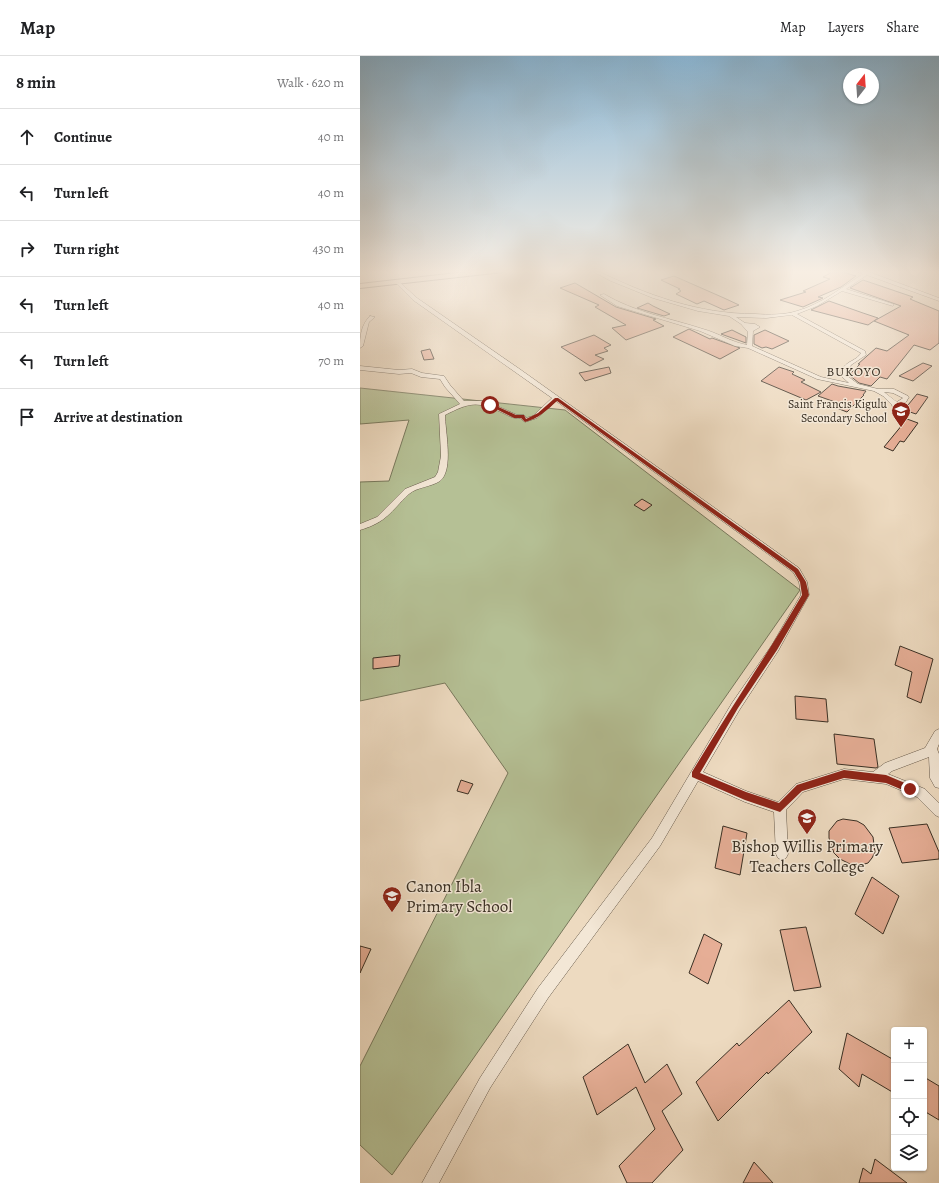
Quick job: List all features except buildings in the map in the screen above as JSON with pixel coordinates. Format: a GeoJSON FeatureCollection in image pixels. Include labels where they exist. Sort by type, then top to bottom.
{"type":"FeatureCollection","features":[{"type":"Feature","properties":{"kind":"street"},"geometry":{"type":"LineString","coordinates":[[360,346],[367,323]]}},
{"type":"Feature","properties":{"kind":"street"},"geometry":{"type":"LineString","coordinates":[[430,1183],[485,1083],[543,993],[656,842],[736,706],[775,648],[805,595],[803,582],[796,570],[449,323]]}},
{"type":"Feature","properties":{"kind":"street"},"geometry":{"type":"LineString","coordinates":[[674,323],[702,330],[737,345],[749,347],[819,378],[855,384],[876,390],[894,392],[906,397],[896,409],[895,404],[885,395],[876,390]]}},
{"type":"Feature","properties":{"kind":"street"},"geometry":{"type":"LineString","coordinates":[[742,323],[750,331],[751,337],[749,347]]}},
{"type":"Feature","properties":{"kind":"street"},"geometry":{"type":"LineString","coordinates":[[808,323],[863,352],[864,354],[862,356],[852,361],[845,368],[843,375],[855,384]]}},
{"type":"Feature","properties":{"kind":"street"},"geometry":{"type":"LineString","coordinates":[[360,368],[399,372],[412,371],[420,375],[442,377],[447,386],[463,403]]}},
{"type":"Feature","properties":{"kind":"street"},"geometry":{"type":"LineString","coordinates":[[360,527],[380,519],[408,491],[438,478],[444,455],[442,414],[463,405],[463,403],[486,403],[516,417],[522,416],[525,420],[531,419],[540,414],[556,398]]}},
{"type":"Feature","properties":{"kind":"street"},"geometry":{"type":"LineString","coordinates":[[874,778],[889,767],[929,752],[939,734]]}},
{"type":"Feature","properties":{"kind":"street"},"geometry":{"type":"LineString","coordinates":[[931,748],[936,760],[936,778],[939,783]]}},
{"type":"Feature","properties":{"kind":"street"},"geometry":{"type":"LineString","coordinates":[[695,774],[745,796],[780,808]]}},
{"type":"Feature","properties":{"kind":"street"},"geometry":{"type":"LineString","coordinates":[[782,854],[780,808],[800,788],[844,774],[886,779],[921,794],[939,811]]}},
{"type":"Feature","properties":{"kind":"green space"},"geometry":{"type":"Polygon","coordinates":[[[360,388],[565,410],[800,590],[392,1175],[360,1145],[360,1066],[508,773],[445,683],[360,701],[360,482],[389,481],[409,420],[360,424],[360,388]]]}},
{"type":"Feature","properties":{"kind":"place","name":"Saint Francis Kigulu Secondary School"},"geometry":{"type":"Point","coordinates":[901,428]}},
{"type":"Feature","properties":{"kind":"place","name":"Bishop Willis Primary Teachers College"},"geometry":{"type":"Point","coordinates":[807,835]}},
{"type":"Feature","properties":{"kind":"place","name":"Canon Ibla Primary School"},"geometry":{"type":"Point","coordinates":[392,913]}},
{"type":"Feature","properties":{"kind":"district","name":"BUKOYO"},"geometry":{"type":"Point","coordinates":[854,371]}},
{"type":"Feature","properties":{"kind":"route"},"geometry":{"type":"LineString","coordinates":[[490,405],[516,417],[522,416],[525,420],[536,417],[556,398],[796,570],[803,582],[805,595],[775,648],[736,706],[695,774],[745,796],[780,808],[800,788],[844,774],[886,779],[910,789]]}}]}
